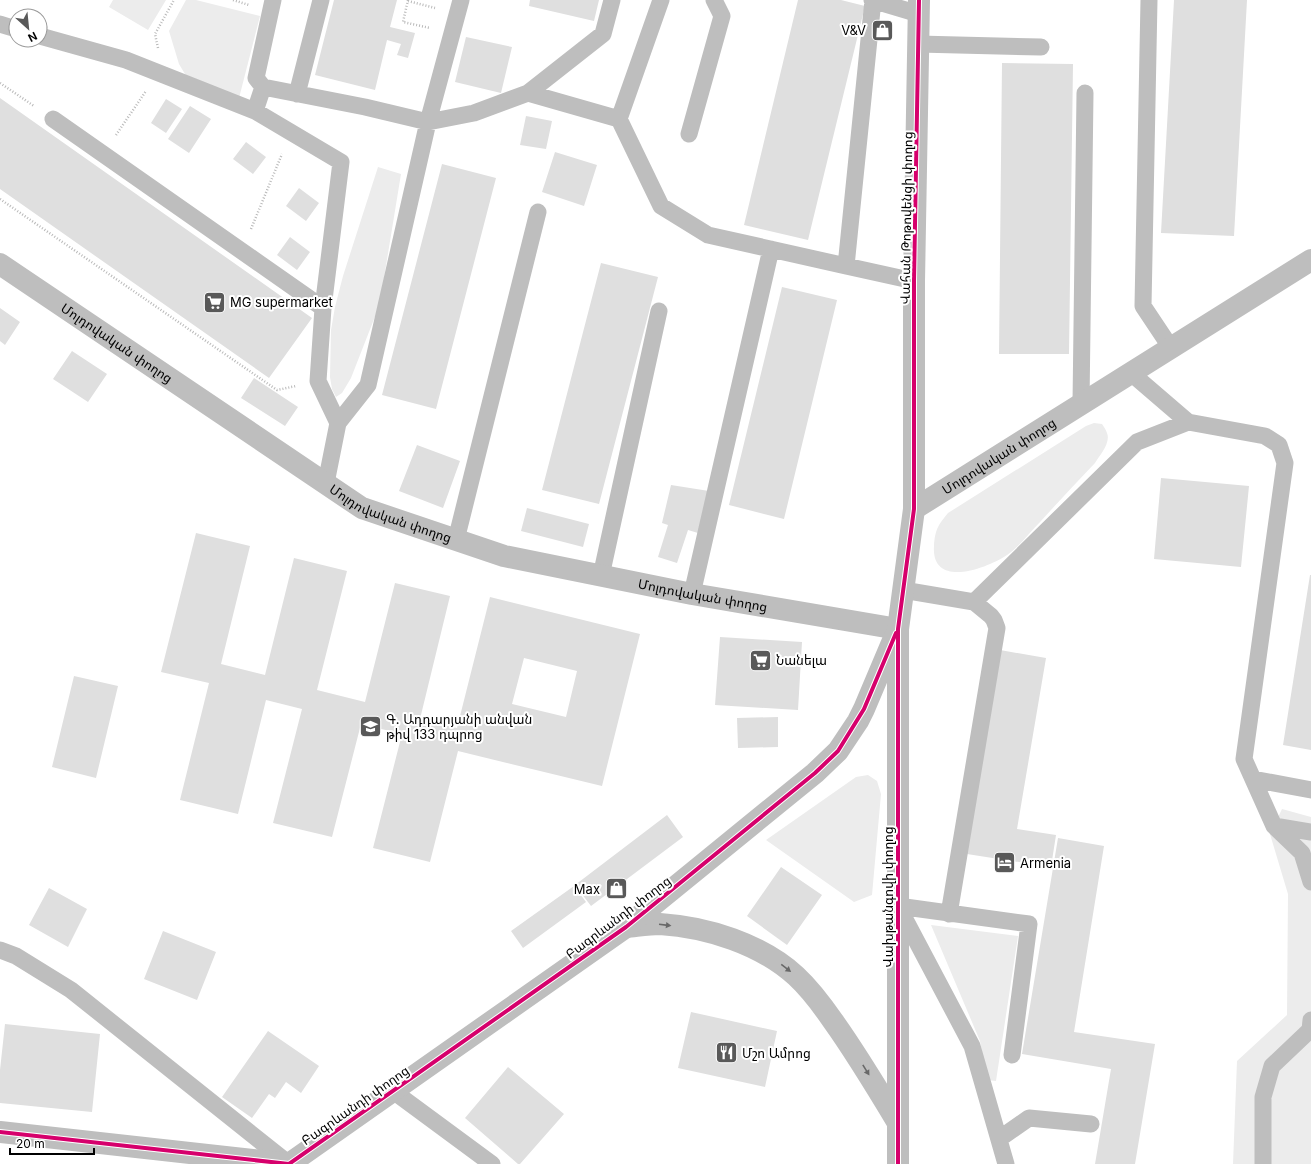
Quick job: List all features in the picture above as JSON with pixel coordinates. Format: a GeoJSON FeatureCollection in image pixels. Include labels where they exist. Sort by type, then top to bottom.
{"type":"FeatureCollection","features":[{"type":"Feature","properties":{"kind":"street","name":"Վահան Թոթովենցի փողոց"},"geometry":{"type":"LineString","coordinates":[[914,509],[914,281],[919,7]]}},
{"type":"Feature","properties":{"kind":"street","name":"Մոլդովական փողոց"},"geometry":{"type":"LineString","coordinates":[[914,509],[1311,260]]}},
{"type":"Feature","properties":{"kind":"street","name":"Մոլդովական փողոց"},"geometry":{"type":"LineString","coordinates":[[0,264],[362,508],[504,556],[692,594],[898,629]]}},
{"type":"Feature","properties":{"kind":"street"},"geometry":{"type":"LineString","coordinates":[[898,629],[914,509]]}},
{"type":"Feature","properties":{"kind":"street","name":"Վախթանգովի փողոց"},"geometry":{"type":"LineString","coordinates":[[898,629],[898,1164]]}},
{"type":"Feature","properties":{"kind":"street","name":"Բագրևանդի փողոց"},"geometry":{"type":"LineString","coordinates":[[289,1164],[626,927],[815,773],[838,750],[864,709],[898,629]]}},
{"type":"Feature","properties":{"kind":"street"},"geometry":{"type":"LineString","coordinates":[[626,927],[659,924],[690,928],[733,939],[751,946],[776,961],[796,976],[820,1003],[848,1041],[898,1123]]}},
{"type":"Feature","properties":{"kind":"street"},"geometry":{"type":"LineString","coordinates":[[0,1132],[289,1164]]}},
{"type":"Feature","properties":{"kind":"lane"},"geometry":{"type":"LineString","coordinates":[[273,0],[256,78],[263,87],[365,107],[428,122],[474,113],[528,93],[603,34],[612,0]]}},
{"type":"Feature","properties":{"kind":"lane"},"geometry":{"type":"LineString","coordinates":[[297,94],[321,0]]}},
{"type":"Feature","properties":{"kind":"lane"},"geometry":{"type":"LineString","coordinates":[[326,483],[338,423],[368,385],[428,122],[461,0]]}},
{"type":"Feature","properties":{"kind":"lane"},"geometry":{"type":"LineString","coordinates":[[661,0],[619,119],[660,206],[708,235],[914,281]]}},
{"type":"Feature","properties":{"kind":"lane"},"geometry":{"type":"LineString","coordinates":[[689,134],[722,16],[714,0]]}},
{"type":"Feature","properties":{"kind":"lane"},"geometry":{"type":"LineString","coordinates":[[846,266],[872,0],[919,7]]}},
{"type":"Feature","properties":{"kind":"lane"},"geometry":{"type":"LineString","coordinates":[[1148,0],[1143,306],[1171,348]]}},
{"type":"Feature","properties":{"kind":"lane"},"geometry":{"type":"LineString","coordinates":[[48,38],[126,60],[255,112],[341,162],[322,308],[318,381],[338,423]]}},
{"type":"Feature","properties":{"kind":"lane"},"geometry":{"type":"LineString","coordinates":[[918,44],[1041,47]]}},
{"type":"Feature","properties":{"kind":"lane"},"geometry":{"type":"LineString","coordinates":[[255,112],[263,87]]}},
{"type":"Feature","properties":{"kind":"lane"},"geometry":{"type":"LineString","coordinates":[[528,93],[619,119]]}},
{"type":"Feature","properties":{"kind":"lane"},"geometry":{"type":"LineString","coordinates":[[1081,404],[1085,93]]}},
{"type":"Feature","properties":{"kind":"lane"},"geometry":{"type":"LineString","coordinates":[[53,119],[322,308]]}},
{"type":"Feature","properties":{"kind":"lane"},"geometry":{"type":"LineString","coordinates":[[456,540],[538,212]]}},
{"type":"Feature","properties":{"kind":"lane"},"geometry":{"type":"LineString","coordinates":[[692,594],[771,249]]}},
{"type":"Feature","properties":{"kind":"lane"},"geometry":{"type":"LineString","coordinates":[[601,576],[659,311]]}},
{"type":"Feature","properties":{"kind":"lane"},"geometry":{"type":"LineString","coordinates":[[1131,373],[1188,422],[1265,436],[1279,445],[1285,462],[1244,759],[1274,826],[1302,853],[1311,882]]}},
{"type":"Feature","properties":{"kind":"lane"},"geometry":{"type":"LineString","coordinates":[[974,602],[1137,442],[1188,422]]}},
{"type":"Feature","properties":{"kind":"lane"},"geometry":{"type":"LineString","coordinates":[[903,590],[974,602],[991,616],[997,628],[949,914]]}},
{"type":"Feature","properties":{"kind":"lane"},"geometry":{"type":"LineString","coordinates":[[1253,779],[1311,790]]}},
{"type":"Feature","properties":{"kind":"lane"},"geometry":{"type":"LineString","coordinates":[[1274,826],[1311,832]]}},
{"type":"Feature","properties":{"kind":"lane"},"geometry":{"type":"LineString","coordinates":[[898,906],[1029,924],[1012,1054]]}},
{"type":"Feature","properties":{"kind":"lane"},"geometry":{"type":"LineString","coordinates":[[898,906],[972,1046],[1006,1164]]}},
{"type":"Feature","properties":{"kind":"lane"},"geometry":{"type":"LineString","coordinates":[[0,950],[16,956],[71,990],[289,1164]]}},
{"type":"Feature","properties":{"kind":"lane"},"geometry":{"type":"LineString","coordinates":[[1263,1164],[1263,1097],[1272,1066],[1310,1030],[1311,1020]]}},
{"type":"Feature","properties":{"kind":"lane"},"geometry":{"type":"LineString","coordinates":[[393,1091],[492,1164]]}},
{"type":"Feature","properties":{"kind":"lane"},"geometry":{"type":"LineString","coordinates":[[999,1139],[1029,1118],[1091,1124]]}},
{"type":"Feature","properties":{"kind":"path"},"geometry":{"type":"LineString","coordinates":[[102,154],[161,74],[155,34],[174,0]]}},
{"type":"Feature","properties":{"kind":"path"},"geometry":{"type":"LineString","coordinates":[[422,26],[403,22],[408,1],[429,7]]}},
{"type":"Feature","properties":{"kind":"path"},"geometry":{"type":"LineString","coordinates":[[0,83],[53,119]]}},
{"type":"Feature","properties":{"kind":"path"},"geometry":{"type":"LineString","coordinates":[[242,251],[291,132]]}},
{"type":"Feature","properties":{"kind":"path"},"geometry":{"type":"LineString","coordinates":[[0,199],[277,390],[318,381]]}},
{"type":"Feature","properties":{"kind":"shaded area"},"geometry":{"type":"Polygon","coordinates":[[[113,0],[166,0],[148,30],[109,7],[113,0]]]}},
{"type":"Feature","properties":{"kind":"shaded area"},"geometry":{"type":"Polygon","coordinates":[[[186,0],[196,0],[260,16],[238,102],[191,84],[179,64],[169,31],[186,0]]]}},
{"type":"Feature","properties":{"kind":"shaded area"},"geometry":{"type":"Polygon","coordinates":[[[378,167],[401,174],[383,284],[376,314],[351,378],[342,393],[336,397],[332,389],[330,377],[331,330],[335,307],[343,276],[378,167]]]}},
{"type":"Feature","properties":{"kind":"shaded area"},"geometry":{"type":"Polygon","coordinates":[[[1094,423],[1102,424],[1107,433],[1108,441],[1102,453],[1095,463],[1016,547],[1007,555],[998,560],[974,570],[962,572],[950,571],[941,568],[935,559],[934,540],[938,528],[948,513],[1086,426],[1094,423]]]}},
{"type":"Feature","properties":{"kind":"shaded area"},"geometry":{"type":"Polygon","coordinates":[[[868,775],[877,781],[881,794],[872,895],[854,902],[766,840],[856,777],[868,775]]]}},
{"type":"Feature","properties":{"kind":"shaded area"},"geometry":{"type":"Polygon","coordinates":[[[1282,809],[1311,817],[1311,1164],[1233,1164],[1237,1061],[1287,1015],[1288,894],[1270,834],[1282,809]]]}},
{"type":"Feature","properties":{"kind":"shaded area"},"geometry":{"type":"Polygon","coordinates":[[[931,925],[1018,936],[996,1081],[987,1080],[980,1041],[931,925]]]}},
{"type":"Feature","properties":{"kind":"building"},"geometry":{"type":"Polygon","coordinates":[[[334,0],[397,0],[390,27],[415,33],[408,58],[397,55],[401,44],[387,40],[375,90],[315,75],[334,0]]]}},
{"type":"Feature","properties":{"kind":"building"},"geometry":{"type":"Polygon","coordinates":[[[530,0],[599,0],[594,21],[529,6],[530,0]]]}},
{"type":"Feature","properties":{"kind":"building"},"geometry":{"type":"Polygon","coordinates":[[[798,0],[841,0],[865,6],[808,240],[744,225],[798,0]]]}},
{"type":"Feature","properties":{"kind":"building"},"geometry":{"type":"Polygon","coordinates":[[[1174,0],[1247,0],[1234,236],[1161,233],[1174,0]]]}},
{"type":"Feature","properties":{"kind":"building"},"geometry":{"type":"Polygon","coordinates":[[[466,37],[512,47],[501,93],[455,82],[466,37]]]}},
{"type":"Feature","properties":{"kind":"building"},"geometry":{"type":"Polygon","coordinates":[[[1002,63],[1073,64],[1069,354],[999,354],[1002,63]]]}},
{"type":"Feature","properties":{"kind":"building"},"geometry":{"type":"Polygon","coordinates":[[[0,98],[312,318],[269,378],[0,189],[0,98]]]}},
{"type":"Feature","properties":{"kind":"building"},"geometry":{"type":"Polygon","coordinates":[[[166,99],[182,109],[166,133],[151,123],[166,99]]]}},
{"type":"Feature","properties":{"kind":"building"},"geometry":{"type":"Polygon","coordinates":[[[190,106],[211,119],[189,153],[168,139],[190,106]]]}},
{"type":"Feature","properties":{"kind":"building"},"geometry":{"type":"Polygon","coordinates":[[[526,116],[552,121],[546,149],[520,145],[526,116]]]}},
{"type":"Feature","properties":{"kind":"building"},"geometry":{"type":"Polygon","coordinates":[[[246,142],[266,157],[253,174],[233,159],[246,142]]]}},
{"type":"Feature","properties":{"kind":"building"},"geometry":{"type":"Polygon","coordinates":[[[555,152],[597,165],[584,206],[542,192],[555,152]]]}},
{"type":"Feature","properties":{"kind":"building"},"geometry":{"type":"Polygon","coordinates":[[[442,164],[496,178],[436,409],[382,395],[442,164]]]}},
{"type":"Feature","properties":{"kind":"building"},"geometry":{"type":"Polygon","coordinates":[[[299,188],[319,203],[306,221],[286,206],[299,188]]]}},
{"type":"Feature","properties":{"kind":"building"},"geometry":{"type":"Polygon","coordinates":[[[290,237],[310,252],[297,270],[277,255],[290,237]]]}},
{"type":"Feature","properties":{"kind":"building"},"geometry":{"type":"Polygon","coordinates":[[[601,263],[658,277],[599,504],[542,490],[601,263]]]}},
{"type":"Feature","properties":{"kind":"building"},"geometry":{"type":"Polygon","coordinates":[[[782,287],[837,300],[784,519],[729,505],[782,287]]]}},
{"type":"Feature","properties":{"kind":"building"},"geometry":{"type":"Polygon","coordinates":[[[0,308],[20,322],[5,345],[0,341],[0,308]]]}},
{"type":"Feature","properties":{"kind":"building"},"geometry":{"type":"Polygon","coordinates":[[[72,351],[107,374],[88,402],[53,379],[72,351]]]}},
{"type":"Feature","properties":{"kind":"building"},"geometry":{"type":"Polygon","coordinates":[[[254,378],[298,407],[285,426],[241,398],[254,378]]]}},
{"type":"Feature","properties":{"kind":"building"},"geometry":{"type":"Polygon","coordinates":[[[417,445],[460,461],[443,508],[399,491],[417,445]]]}},
{"type":"Feature","properties":{"kind":"building"},"geometry":{"type":"Polygon","coordinates":[[[1161,478],[1249,486],[1241,567],[1154,559],[1161,478]]]}},
{"type":"Feature","properties":{"kind":"building"},"geometry":{"type":"Polygon","coordinates":[[[671,485],[709,491],[698,533],[688,530],[677,563],[658,557],[668,525],[662,523],[671,485]]]}},
{"type":"Feature","properties":{"kind":"building"},"geometry":{"type":"Polygon","coordinates":[[[527,508],[589,524],[583,547],[521,531],[527,508]]]}},
{"type":"Feature","properties":{"kind":"building"},"geometry":{"type":"Polygon","coordinates":[[[196,533],[250,546],[221,664],[265,675],[294,558],[347,571],[317,690],[365,702],[395,583],[450,596],[420,719],[457,728],[490,597],[640,634],[602,786],[458,751],[430,862],[373,848],[402,734],[361,724],[332,837],[273,823],[302,709],[266,700],[238,814],[180,800],[209,683],[161,672],[196,533]],[[524,658],[512,704],[566,717],[577,671],[524,658]]]}},
{"type":"Feature","properties":{"kind":"building"},"geometry":{"type":"Polygon","coordinates":[[[1311,575],[1311,750],[1283,745],[1311,575]]]}},
{"type":"Feature","properties":{"kind":"building","name":"Նանելա"},"geometry":{"type":"Polygon","coordinates":[[[720,637],[802,642],[798,710],[715,705],[720,637]]]}},
{"type":"Feature","properties":{"kind":"building"},"geometry":{"type":"Polygon","coordinates":[[[1000,650],[1046,658],[1017,829],[1056,835],[1051,867],[967,854],[1000,650]]]}},
{"type":"Feature","properties":{"kind":"building"},"geometry":{"type":"Polygon","coordinates":[[[74,676],[118,686],[96,778],[52,767],[74,676]]]}},
{"type":"Feature","properties":{"kind":"building"},"geometry":{"type":"Polygon","coordinates":[[[778,717],[778,747],[738,748],[737,718],[778,717]]]}},
{"type":"Feature","properties":{"kind":"building"},"geometry":{"type":"Polygon","coordinates":[[[667,815],[683,837],[591,906],[575,885],[667,815]]]}},
{"type":"Feature","properties":{"kind":"building"},"geometry":{"type":"Polygon","coordinates":[[[1058,838],[1104,846],[1074,1032],[1155,1044],[1135,1164],[1095,1164],[1111,1069],[1022,1054],[1058,838]]]}},
{"type":"Feature","properties":{"kind":"building"},"geometry":{"type":"Polygon","coordinates":[[[781,867],[822,895],[787,945],[747,916],[781,867]]]}},
{"type":"Feature","properties":{"kind":"building"},"geometry":{"type":"Polygon","coordinates":[[[574,886],[586,902],[523,948],[511,931],[574,886]]]}},
{"type":"Feature","properties":{"kind":"building"},"geometry":{"type":"Polygon","coordinates":[[[49,888],[87,909],[68,947],[29,925],[49,888]]]}},
{"type":"Feature","properties":{"kind":"building"},"geometry":{"type":"Polygon","coordinates":[[[163,931],[216,952],[197,1000],[144,979],[163,931]]]}},
{"type":"Feature","properties":{"kind":"building","name":"Մշո Ամրոց"},"geometry":{"type":"Polygon","coordinates":[[[691,1012],[777,1031],[765,1087],[678,1068],[691,1012]]]}},
{"type":"Feature","properties":{"kind":"building"},"geometry":{"type":"Polygon","coordinates":[[[5,1024],[100,1034],[92,1112],[0,1103],[0,1070],[5,1024]]]}},
{"type":"Feature","properties":{"kind":"building"},"geometry":{"type":"Polygon","coordinates":[[[268,1031],[319,1066],[301,1093],[286,1082],[275,1098],[269,1094],[252,1118],[222,1097],[268,1031]]]}},
{"type":"Feature","properties":{"kind":"building"},"geometry":{"type":"Polygon","coordinates":[[[508,1067],[564,1114],[520,1164],[518,1164],[465,1118],[508,1067]]]}},
{"type":"Feature","properties":{"kind":"cycle path"},"geometry":{"type":"LineString","coordinates":[[898,1164],[898,629],[914,509],[914,281],[919,0]]}},
{"type":"Feature","properties":{"kind":"cycle path"},"geometry":{"type":"LineString","coordinates":[[0,1132],[289,1164],[626,927],[815,773],[838,751],[864,709],[896,633]]}},
{"type":"Feature","properties":{"kind":"place","name":"V&V"},"geometry":{"type":"Point","coordinates":[882,30]}},
{"type":"Feature","properties":{"kind":"place","name":"MG supermarket"},"geometry":{"type":"Point","coordinates":[214,302]}},
{"type":"Feature","properties":{"kind":"place","name":"Նանելա"},"geometry":{"type":"Point","coordinates":[760,660]}},
{"type":"Feature","properties":{"kind":"place","name":"Գ. Ադդարյանի անվան թիվ 133 դպրոց"},"geometry":{"type":"Point","coordinates":[371,726]}},
{"type":"Feature","properties":{"kind":"place","name":"Armenia"},"geometry":{"type":"Point","coordinates":[1004,863]}},
{"type":"Feature","properties":{"kind":"place","name":"Max"},"geometry":{"type":"Point","coordinates":[616,889]}},
{"type":"Feature","properties":{"kind":"place","name":"Մշո Ամրոց"},"geometry":{"type":"Point","coordinates":[727,1053]}}]}
